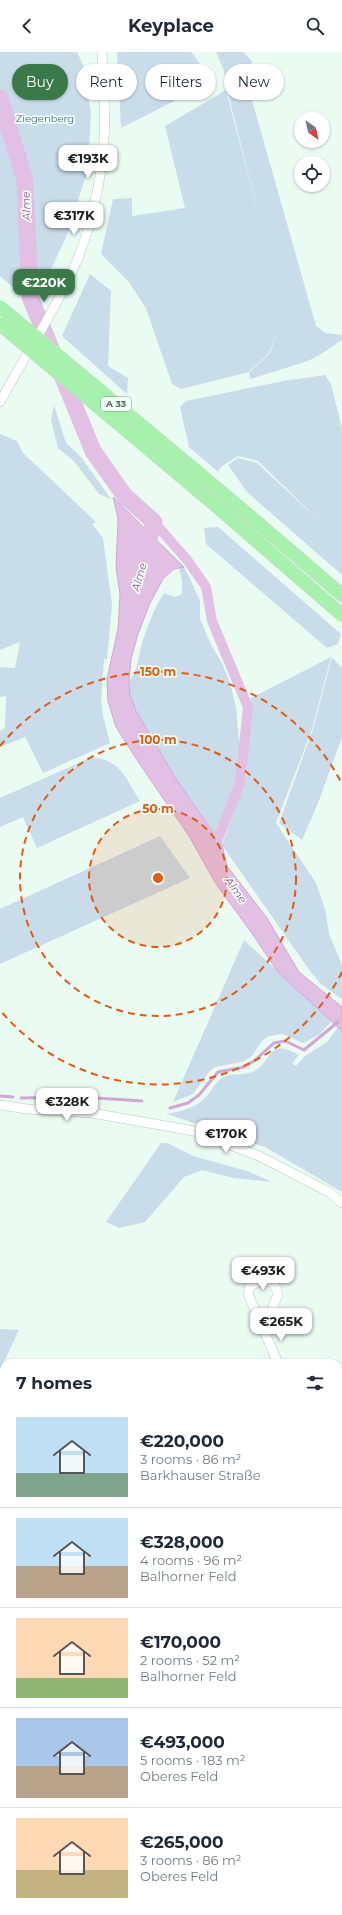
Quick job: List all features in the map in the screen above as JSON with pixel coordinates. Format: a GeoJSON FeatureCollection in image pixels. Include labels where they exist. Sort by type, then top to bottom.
{"type":"FeatureCollection","features":[{"type":"Feature","properties":{"kind":"highway","name":"A 33"},"geometry":{"type":"LineString","coordinates":[[0,307],[341,594]]}},
{"type":"Feature","properties":{"kind":"highway","name":"A 33"},"geometry":{"type":"LineString","coordinates":[[0,324],[221,510],[342,615]]}},
{"type":"Feature","properties":{"kind":"street"},"geometry":{"type":"LineString","coordinates":[[0,402],[48,319],[78,257],[96,190],[104,140],[102,52]]}},
{"type":"Feature","properties":{"kind":"street"},"geometry":{"type":"LineString","coordinates":[[0,1105],[27,1109],[92,1113],[194,1131],[259,1156],[328,1192],[342,1203]]}},
{"type":"Feature","properties":{"kind":"street"},"geometry":{"type":"LineString","coordinates":[[0,1110],[16,1111],[27,1109]]}},
{"type":"Feature","properties":{"kind":"street"},"geometry":{"type":"LineString","coordinates":[[264,1329],[278,1294],[274,1284],[265,1279],[250,1286],[248,1294],[276,1359]]}},
{"type":"Feature","properties":{"kind":"green space","name":"Ziegenberg"},"geometry":{"type":"Polygon","coordinates":[[[0,52],[77,52],[83,64],[76,64],[76,100],[89,100],[91,113],[88,169],[67,235],[34,305],[0,276],[0,52]]]}},
{"type":"Feature","properties":{"kind":"green space"},"geometry":{"type":"Polygon","coordinates":[[[117,52],[191,52],[200,64],[145,64],[145,100],[176,100],[121,128],[120,100],[137,100],[137,64],[118,64],[117,52]]]}},
{"type":"Feature","properties":{"kind":"green space"},"geometry":{"type":"Polygon","coordinates":[[[216,52],[243,52],[252,61],[252,64],[224,64],[224,71],[216,52]]]}},
{"type":"Feature","properties":{"kind":"green space"},"geometry":{"type":"Polygon","coordinates":[[[224,91],[224,100],[229,100],[264,236],[230,100],[252,100],[316,326],[325,333],[342,335],[342,340],[308,361],[251,379],[249,373],[270,353],[278,329],[269,353],[249,372],[181,389],[172,384],[146,308],[128,281],[101,254],[113,199],[132,198],[132,216],[185,208],[165,126],[209,100],[216,100],[216,96],[224,91]]]}},
{"type":"Feature","properties":{"kind":"green space"},"geometry":{"type":"Polygon","coordinates":[[[90,274],[111,291],[108,366],[128,378],[127,394],[62,336],[90,274]]]}},
{"type":"Feature","properties":{"kind":"green space"},"geometry":{"type":"Polygon","coordinates":[[[325,375],[331,384],[342,429],[342,575],[247,492],[228,465],[238,458],[257,463],[326,527],[258,461],[238,456],[222,466],[218,472],[189,447],[180,407],[186,401],[283,381],[325,375]]]}},
{"type":"Feature","properties":{"kind":"green space"},"geometry":{"type":"Polygon","coordinates":[[[54,405],[66,443],[81,457],[111,499],[99,494],[74,461],[58,448],[51,420],[54,405]]]}},
{"type":"Feature","properties":{"kind":"green space"},"geometry":{"type":"Polygon","coordinates":[[[0,434],[17,441],[23,453],[96,522],[92,524],[103,538],[112,605],[107,659],[104,659],[101,700],[103,716],[110,743],[43,773],[25,737],[0,747],[0,731],[5,728],[6,696],[0,697],[0,667],[15,668],[20,642],[0,650],[0,434]]]}},
{"type":"Feature","properties":{"kind":"green space"},"geometry":{"type":"Polygon","coordinates":[[[218,527],[341,634],[338,644],[327,648],[206,544],[204,528],[218,527]]]}},
{"type":"Feature","properties":{"kind":"green space"},"geometry":{"type":"Polygon","coordinates":[[[179,567],[184,567],[200,600],[200,619],[211,645],[222,663],[230,683],[236,707],[240,752],[236,782],[215,834],[176,779],[136,711],[130,695],[129,681],[135,672],[142,643],[157,605],[164,593],[175,597],[182,594],[182,581],[179,567]]]}},
{"type":"Feature","properties":{"kind":"green space"},"geometry":{"type":"Polygon","coordinates":[[[331,657],[312,729],[276,823],[316,883],[325,909],[329,934],[342,965],[342,999],[321,984],[310,971],[222,845],[246,778],[251,698],[331,657]]]}},
{"type":"Feature","properties":{"kind":"green space"},"geometry":{"type":"Polygon","coordinates":[[[332,657],[342,668],[342,737],[318,803],[302,840],[279,823],[313,729],[332,657]]]}},
{"type":"Feature","properties":{"kind":"green space"},"geometry":{"type":"Polygon","coordinates":[[[92,757],[110,762],[116,766],[122,772],[140,801],[37,848],[23,817],[0,827],[0,798],[92,757]]]}},
{"type":"Feature","properties":{"kind":"green space"},"geometry":{"type":"Polygon","coordinates":[[[160,836],[190,878],[0,964],[0,909],[160,836]]]}},
{"type":"Feature","properties":{"kind":"green space"},"geometry":{"type":"Polygon","coordinates":[[[244,940],[332,1021],[319,1035],[303,1043],[283,1034],[269,1036],[262,1041],[251,1057],[242,1062],[215,1067],[209,1072],[193,1094],[173,1102],[244,940]]]}},
{"type":"Feature","properties":{"kind":"green space"},"geometry":{"type":"Polygon","coordinates":[[[338,1027],[342,1031],[342,1192],[265,1147],[167,1114],[198,1104],[206,1097],[217,1082],[225,1076],[249,1073],[257,1069],[274,1050],[280,1048],[299,1055],[292,1063],[296,1066],[305,1056],[327,1042],[338,1027]]]}},
{"type":"Feature","properties":{"kind":"green space"},"geometry":{"type":"Polygon","coordinates":[[[161,1143],[167,1143],[193,1156],[247,1171],[272,1182],[234,1178],[202,1170],[184,1177],[145,1222],[119,1228],[106,1222],[161,1143]]]}},
{"type":"Feature","properties":{"kind":"green space"},"geometry":{"type":"Polygon","coordinates":[[[0,1329],[19,1330],[5,1359],[0,1359],[0,1329]]]}},
{"type":"Feature","properties":{"kind":"water"},"geometry":{"type":"Polygon","coordinates":[[[113,497],[184,567],[174,569],[163,579],[150,603],[138,634],[131,659],[129,681],[130,695],[136,711],[176,779],[222,845],[227,866],[267,918],[299,972],[342,1007],[342,1031],[278,972],[216,884],[189,836],[116,727],[108,701],[107,679],[118,629],[120,594],[116,568],[118,518],[113,497]]]}},
{"type":"Feature","properties":{"kind":"waterway","name":"Alme"},"geometry":{"type":"LineString","coordinates":[[0,98],[25,181],[30,297],[93,451],[124,495],[154,522],[144,555]]}},
{"type":"Feature","properties":{"kind":"waterway"},"geometry":{"type":"LineString","coordinates":[[154,522],[188,561],[206,587],[212,621],[248,707],[240,783],[213,852]]}},
{"type":"Feature","properties":{"kind":"waterway"},"geometry":{"type":"LineString","coordinates":[[170,1108],[188,1103],[199,1095],[218,1072],[244,1067],[254,1061],[274,1043],[285,1041],[304,1050],[338,1022]]}},
{"type":"Feature","properties":{"kind":"waterway"},"geometry":{"type":"LineString","coordinates":[[0,1096],[13,1097]]}},
{"type":"Feature","properties":{"kind":"waterway"},"geometry":{"type":"LineString","coordinates":[[21,1098],[82,1097],[142,1101]]}}]}
